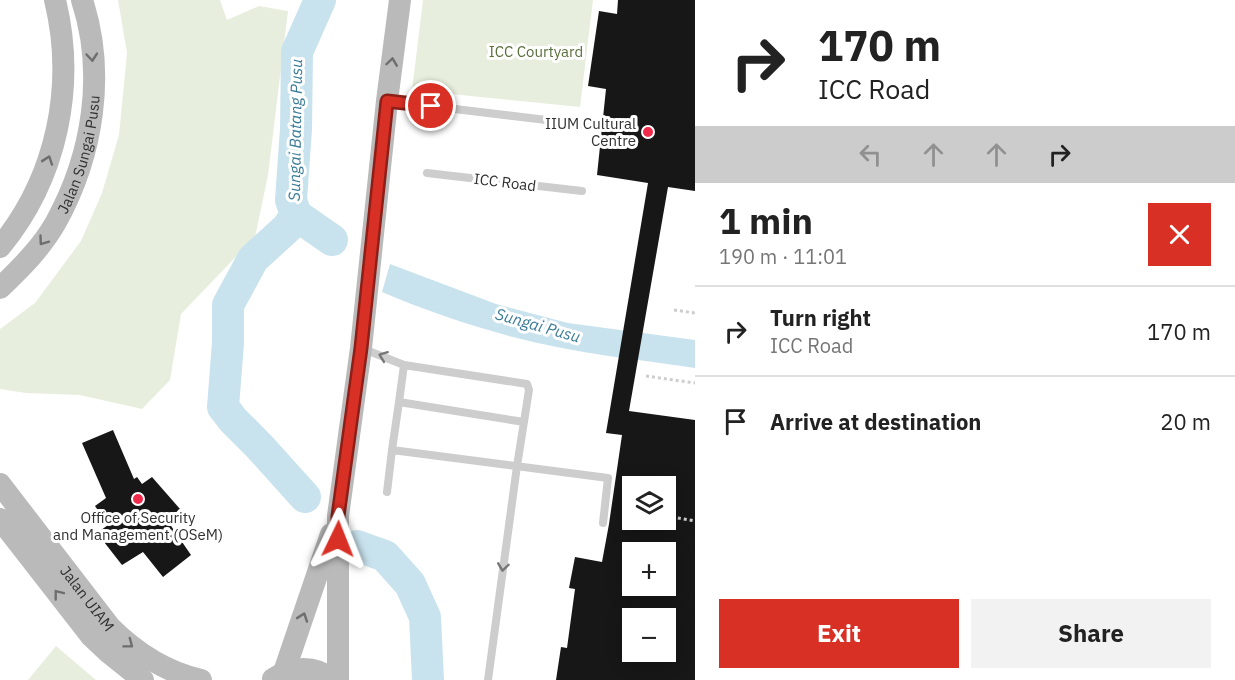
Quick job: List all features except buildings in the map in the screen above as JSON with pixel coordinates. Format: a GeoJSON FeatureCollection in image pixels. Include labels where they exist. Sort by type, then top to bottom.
{"type":"FeatureCollection","features":[{"type":"Feature","properties":{"kind":"street","name":"Jalan Sungai Pusu"},"geometry":{"type":"LineString","coordinates":[[0,247],[24,215],[36,193],[54,144],[64,91],[62,29],[55,0]]}},
{"type":"Feature","properties":{"kind":"street","name":"Jalan Sungai Pusu"},"geometry":{"type":"LineString","coordinates":[[0,288],[20,270],[56,224],[68,199],[86,148],[94,99],[91,40],[82,0]]}},
{"type":"Feature","properties":{"kind":"street"},"geometry":{"type":"LineString","coordinates":[[336,680],[338,516],[361,348],[400,0]]}},
{"type":"Feature","properties":{"kind":"street","name":"Jalan UIAM"},"geometry":{"type":"LineString","coordinates":[[0,484],[38,551],[91,636],[108,653],[143,680]]}},
{"type":"Feature","properties":{"kind":"street"},"geometry":{"type":"LineString","coordinates":[[278,676],[338,516]]}},
{"type":"Feature","properties":{"kind":"street","name":"Jalan UIAM"},"geometry":{"type":"LineString","coordinates":[[0,519],[38,551],[126,643],[166,668],[201,680]]}},
{"type":"Feature","properties":{"kind":"street"},"geometry":{"type":"LineString","coordinates":[[278,676],[298,668],[312,669],[336,680]]}},
{"type":"Feature","properties":{"kind":"lane"},"geometry":{"type":"LineString","coordinates":[[387,101],[588,125]]}},
{"type":"Feature","properties":{"kind":"lane","name":"ICC Road"},"geometry":{"type":"LineString","coordinates":[[427,173],[582,192]]}},
{"type":"Feature","properties":{"kind":"lane"},"geometry":{"type":"LineString","coordinates":[[361,348],[404,365],[527,384],[529,390],[488,680]]}},
{"type":"Feature","properties":{"kind":"lane"},"geometry":{"type":"LineString","coordinates":[[387,492],[404,365]]}},
{"type":"Feature","properties":{"kind":"lane"},"geometry":{"type":"LineString","coordinates":[[399,402],[524,422]]}},
{"type":"Feature","properties":{"kind":"lane"},"geometry":{"type":"LineString","coordinates":[[392,450],[608,478],[603,523]]}},
{"type":"Feature","properties":{"kind":"path"},"geometry":{"type":"LineString","coordinates":[[674,310],[695,314]]}},
{"type":"Feature","properties":{"kind":"path"},"geometry":{"type":"LineString","coordinates":[[646,376],[695,383]]}},
{"type":"Feature","properties":{"kind":"path"},"geometry":{"type":"LineString","coordinates":[[676,517],[695,520]]}},
{"type":"Feature","properties":{"kind":"green space"},"geometry":{"type":"Polygon","coordinates":[[[118,0],[220,0],[227,20],[259,6],[288,11],[268,175],[255,237],[181,314],[170,380],[142,409],[80,395],[26,393],[0,389],[0,329],[35,303],[81,241],[102,193],[119,135],[127,53],[118,0]]]}},
{"type":"Feature","properties":{"kind":"green space","name":"ICC Courtyard"},"geometry":{"type":"Polygon","coordinates":[[[423,0],[593,0],[580,107],[412,90],[423,0]]]}},
{"type":"Feature","properties":{"kind":"green space"},"geometry":{"type":"Polygon","coordinates":[[[56,646],[96,680],[28,680],[56,646]]]}},
{"type":"Feature","properties":{"kind":"water"},"geometry":{"type":"Polygon","coordinates":[[[390,264],[496,304],[568,323],[695,340],[695,368],[558,347],[513,337],[446,317],[382,292],[390,264]]]}},
{"type":"Feature","properties":{"kind":"waterway","name":"Sungai Batang Pusu"},"geometry":{"type":"LineString","coordinates":[[305,497],[223,407],[228,343],[228,305],[253,259],[287,228],[296,215],[291,200],[296,129],[297,52],[320,0]]}},
{"type":"Feature","properties":{"kind":"waterway","name":"Sungai Pusu"},"geometry":{"type":"LineString","coordinates":[[296,215],[332,240]]}},
{"type":"Feature","properties":{"kind":"waterway","name":"Sungai Batang Pusu"},"geometry":{"type":"LineString","coordinates":[[357,546],[385,556],[410,584],[425,617],[428,680]]}},
{"type":"Feature","properties":{"kind":"place","name":"IIUM Cultural Centre"},"geometry":{"type":"Point","coordinates":[648,132]}},
{"type":"Feature","properties":{"kind":"place","name":"Office of Security and Management (OSeM)"},"geometry":{"type":"Point","coordinates":[138,499]}},
{"type":"Feature","properties":{"kind":"route"},"geometry":{"type":"LineString","coordinates":[[338,539],[338,516],[361,348],[387,101],[431,106]]}}]}
